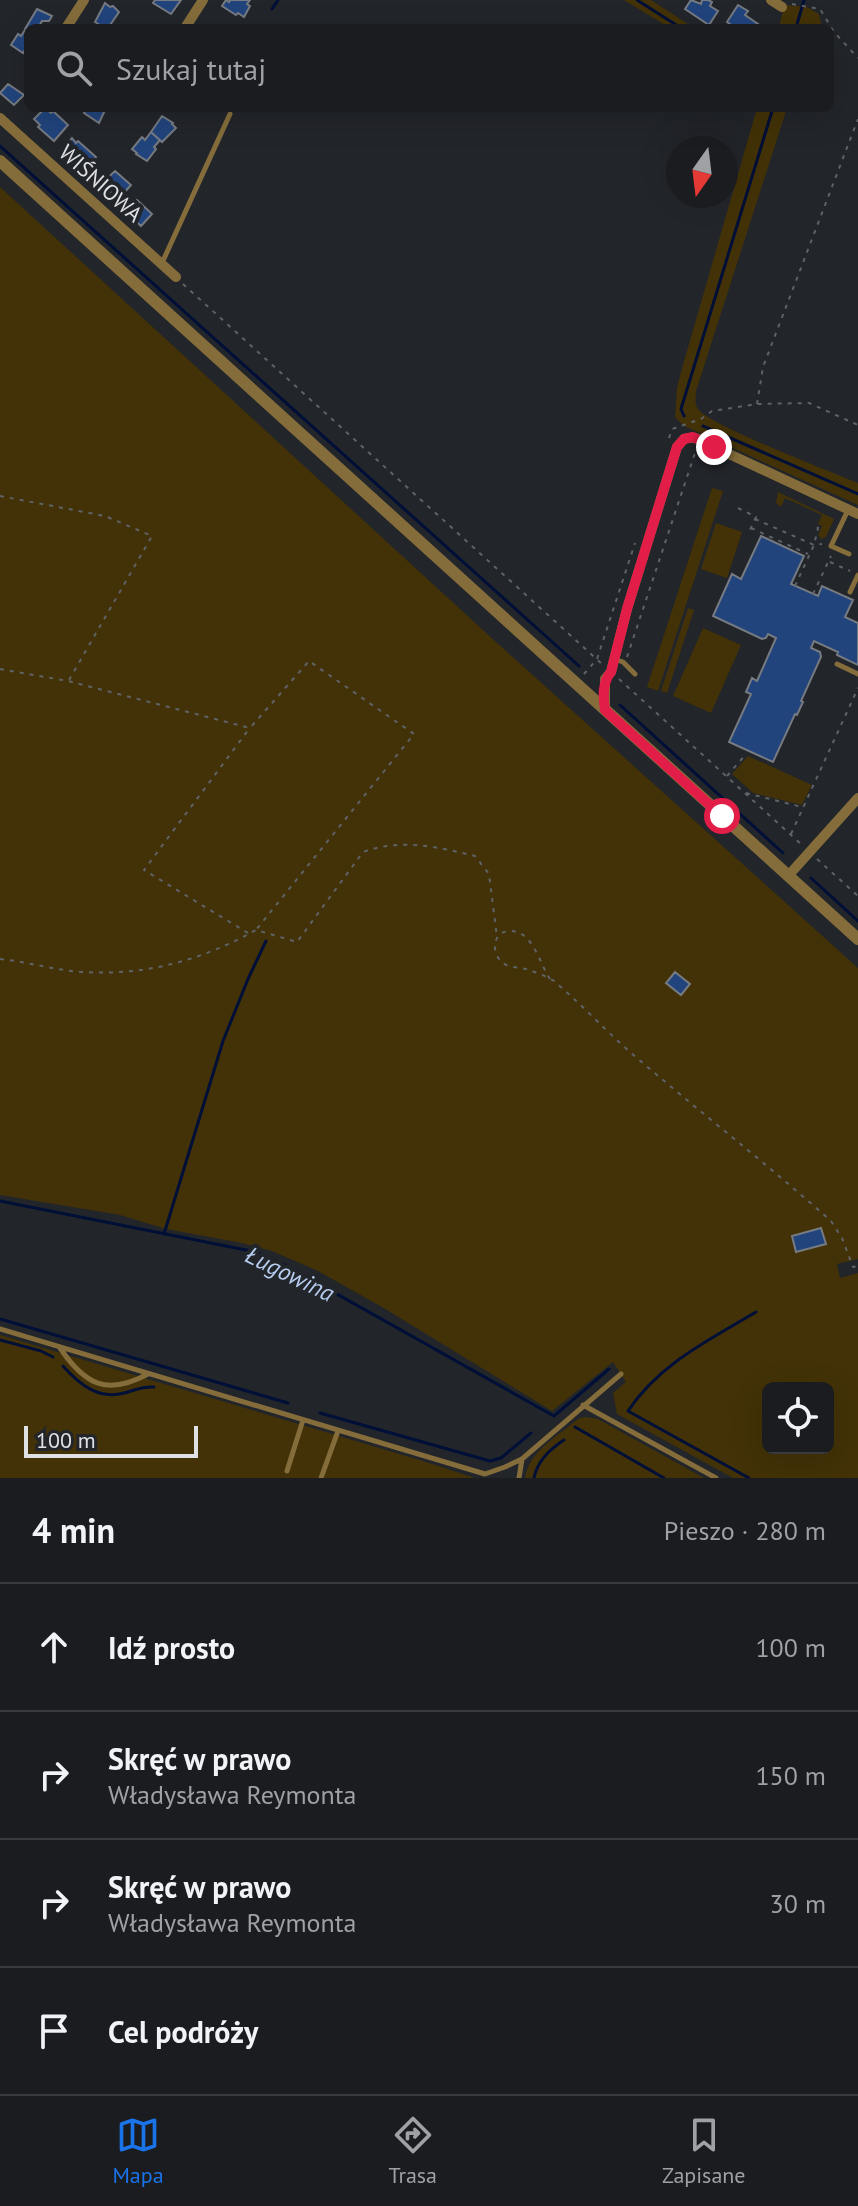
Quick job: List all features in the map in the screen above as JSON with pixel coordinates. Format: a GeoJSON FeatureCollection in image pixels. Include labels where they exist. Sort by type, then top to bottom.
{"type":"FeatureCollection","features":[{"type":"Feature","properties":{"kind":"street"},"geometry":{"type":"LineString","coordinates":[[69,24],[84,0]]}},
{"type":"Feature","properties":{"kind":"street"},"geometry":{"type":"LineString","coordinates":[[188,24],[203,0]]}},
{"type":"Feature","properties":{"kind":"street"},"geometry":{"type":"LineString","coordinates":[[771,0],[782,7]]}},
{"type":"Feature","properties":{"kind":"street","name":"WIŚNIOWA"},"geometry":{"type":"LineString","coordinates":[[0,118],[176,277]]}},
{"type":"Feature","properties":{"kind":"street"},"geometry":{"type":"LineString","coordinates":[[0,161],[858,939]]}},
{"type":"Feature","properties":{"kind":"street"},"geometry":{"type":"LineString","coordinates":[[605,710],[611,678],[609,662],[677,447],[684,439],[693,437],[703,440],[853,511]]}},
{"type":"Feature","properties":{"kind":"street"},"geometry":{"type":"LineString","coordinates":[[577,685],[589,686],[611,678]]}},
{"type":"Feature","properties":{"kind":"street"},"geometry":{"type":"LineString","coordinates":[[788,876],[858,798]]}},
{"type":"Feature","properties":{"kind":"lane"},"geometry":{"type":"LineString","coordinates":[[161,264],[230,114]]}},
{"type":"Feature","properties":{"kind":"lane"},"geometry":{"type":"LineString","coordinates":[[849,554],[833,547],[853,511]]}},
{"type":"Feature","properties":{"kind":"lane"},"geometry":{"type":"LineString","coordinates":[[850,592],[858,574]]}},
{"type":"Feature","properties":{"kind":"lane"},"geometry":{"type":"LineString","coordinates":[[609,662],[625,664],[635,674]]}},
{"type":"Feature","properties":{"kind":"lane"},"geometry":{"type":"LineString","coordinates":[[837,664],[858,674]]}},
{"type":"Feature","properties":{"kind":"lane"},"geometry":{"type":"LineString","coordinates":[[0,1329],[487,1476],[522,1459],[621,1374]]}},
{"type":"Feature","properties":{"kind":"lane"},"geometry":{"type":"LineString","coordinates":[[60,1347],[82,1375],[104,1385],[127,1384],[149,1374]]}},
{"type":"Feature","properties":{"kind":"lane"},"geometry":{"type":"LineString","coordinates":[[583,1405],[716,1478]]}},
{"type":"Feature","properties":{"kind":"lane"},"geometry":{"type":"LineString","coordinates":[[287,1471],[303,1420]]}},
{"type":"Feature","properties":{"kind":"lane"},"geometry":{"type":"LineString","coordinates":[[321,1478],[338,1431]]}},
{"type":"Feature","properties":{"kind":"lane"},"geometry":{"type":"LineString","coordinates":[[519,1478],[522,1459]]}},
{"type":"Feature","properties":{"kind":"path"},"geometry":{"type":"LineString","coordinates":[[799,4],[820,9],[829,24]]}},
{"type":"Feature","properties":{"kind":"path"},"geometry":{"type":"LineString","coordinates":[[834,32],[858,58]]}},
{"type":"Feature","properties":{"kind":"path"},"geometry":{"type":"LineString","coordinates":[[757,404],[763,367],[858,119]]}},
{"type":"Feature","properties":{"kind":"path"},"geometry":{"type":"LineString","coordinates":[[176,277],[597,659],[609,662]]}},
{"type":"Feature","properties":{"kind":"path"},"geometry":{"type":"LineString","coordinates":[[667,443],[672,429],[678,425],[701,419],[712,411],[757,404],[809,403],[858,425]]}},
{"type":"Feature","properties":{"kind":"path"},"geometry":{"type":"LineString","coordinates":[[620,681],[695,452]]}},
{"type":"Feature","properties":{"kind":"path"},"geometry":{"type":"LineString","coordinates":[[0,496],[105,516],[152,536],[68,681]]}},
{"type":"Feature","properties":{"kind":"path"},"geometry":{"type":"LineString","coordinates":[[738,508],[755,519],[814,545],[833,547],[813,594]]}},
{"type":"Feature","properties":{"kind":"path"},"geometry":{"type":"LineString","coordinates":[[755,519],[750,529],[810,555]]}},
{"type":"Feature","properties":{"kind":"path"},"geometry":{"type":"LineString","coordinates":[[795,586],[814,545],[818,528],[814,526]]}},
{"type":"Feature","properties":{"kind":"path"},"geometry":{"type":"LineString","coordinates":[[577,685],[597,659],[634,544]]}},
{"type":"Feature","properties":{"kind":"path"},"geometry":{"type":"LineString","coordinates":[[828,561],[858,574]]}},
{"type":"Feature","properties":{"kind":"path"},"geometry":{"type":"LineString","coordinates":[[0,959],[85,972],[157,968],[202,956],[228,946],[249,934],[256,930],[414,734],[309,661],[250,728],[144,870],[249,934]]}},
{"type":"Feature","properties":{"kind":"path"},"geometry":{"type":"LineString","coordinates":[[0,669],[68,681],[250,728]]}},
{"type":"Feature","properties":{"kind":"path"},"geometry":{"type":"LineString","coordinates":[[611,678],[620,681],[858,896]]}},
{"type":"Feature","properties":{"kind":"path"},"geometry":{"type":"LineString","coordinates":[[790,835],[858,688]]}},
{"type":"Feature","properties":{"kind":"path"},"geometry":{"type":"LineString","coordinates":[[727,777],[746,754]]}},
{"type":"Feature","properties":{"kind":"path"},"geometry":{"type":"LineString","coordinates":[[744,793],[803,807]]}},
{"type":"Feature","properties":{"kind":"path"},"geometry":{"type":"LineString","coordinates":[[256,930],[297,942],[363,852],[407,843],[475,856],[489,874],[498,959],[505,966],[525,969],[550,979]]}},
{"type":"Feature","properties":{"kind":"path"},"geometry":{"type":"LineString","coordinates":[[497,937],[513,931],[524,935],[550,979],[631,1052],[831,1221],[842,1238],[853,1267],[858,1266]]}},
{"type":"Feature","properties":{"kind":"shaded area"},"geometry":{"type":"Polygon","coordinates":[[[624,0],[651,0],[688,24],[663,24],[624,0]]]}},
{"type":"Feature","properties":{"kind":"shaded area"},"geometry":{"type":"Polygon","coordinates":[[[786,5],[807,7],[819,14],[821,24],[780,24],[786,5]]]}},
{"type":"Feature","properties":{"kind":"shaded area"},"geometry":{"type":"Polygon","coordinates":[[[756,112],[786,112],[696,391],[696,405],[724,426],[858,483],[858,505],[684,426],[675,417],[677,388],[728,208],[738,208],[738,174],[756,112]]]}},
{"type":"Feature","properties":{"kind":"shaded area"},"geometry":{"type":"Polygon","coordinates":[[[0,187],[496,642],[858,968],[858,1259],[837,1264],[840,1278],[858,1273],[858,1478],[733,1478],[617,1414],[613,1393],[626,1382],[613,1362],[552,1411],[318,1271],[272,1251],[166,1229],[120,1215],[0,1195],[0,187]]]}},
{"type":"Feature","properties":{"kind":"shaded area"},"geometry":{"type":"Polygon","coordinates":[[[712,488],[723,491],[658,691],[647,687],[712,488]]]}},
{"type":"Feature","properties":{"kind":"shaded area"},"geometry":{"type":"Polygon","coordinates":[[[778,492],[834,519],[826,537],[821,539],[818,535],[822,515],[785,498],[781,507],[776,503],[778,492]]]}},
{"type":"Feature","properties":{"kind":"shaded area"},"geometry":{"type":"Polygon","coordinates":[[[716,523],[742,532],[727,578],[701,569],[716,523]]]}},
{"type":"Feature","properties":{"kind":"shaded area"},"geometry":{"type":"Polygon","coordinates":[[[688,608],[694,610],[667,693],[661,691],[688,608]]]}},
{"type":"Feature","properties":{"kind":"shaded area"},"geometry":{"type":"Polygon","coordinates":[[[703,628],[741,645],[711,713],[673,696],[703,628]]]}},
{"type":"Feature","properties":{"kind":"shaded area"},"geometry":{"type":"Polygon","coordinates":[[[748,756],[812,785],[802,805],[753,793],[732,774],[748,756]]]}},
{"type":"Feature","properties":{"kind":"shaded area"},"geometry":{"type":"Polygon","coordinates":[[[0,1335],[423,1461],[475,1478],[0,1478],[0,1335]]]}},
{"type":"Feature","properties":{"kind":"shaded area"},"geometry":{"type":"Polygon","coordinates":[[[586,1417],[598,1419],[704,1478],[525,1478],[527,1469],[544,1446],[574,1422],[586,1417]]]}},
{"type":"Feature","properties":{"kind":"building"},"geometry":{"type":"Polygon","coordinates":[[[155,0],[181,0],[171,14],[153,3],[155,0]]]}},
{"type":"Feature","properties":{"kind":"building"},"geometry":{"type":"Polygon","coordinates":[[[226,0],[250,0],[244,17],[222,6],[226,0]]]}},
{"type":"Feature","properties":{"kind":"building"},"geometry":{"type":"Polygon","coordinates":[[[691,0],[701,4],[702,0],[708,0],[712,2],[710,6],[718,11],[708,24],[685,9],[691,0]]]}},
{"type":"Feature","properties":{"kind":"building"},"geometry":{"type":"Polygon","coordinates":[[[105,3],[119,12],[111,24],[95,22],[105,3]]]}},
{"type":"Feature","properties":{"kind":"building"},"geometry":{"type":"Polygon","coordinates":[[[738,5],[748,11],[745,15],[758,24],[730,24],[727,22],[738,5]]]}},
{"type":"Feature","properties":{"kind":"building"},"geometry":{"type":"Polygon","coordinates":[[[37,9],[52,16],[49,21],[40,24],[28,24],[37,9]]]}},
{"type":"Feature","properties":{"kind":"building"},"geometry":{"type":"Polygon","coordinates":[[[24,32],[23,53],[11,45],[18,34],[21,36],[24,32]]]}},
{"type":"Feature","properties":{"kind":"building"},"geometry":{"type":"Polygon","coordinates":[[[8,84],[24,95],[14,105],[0,93],[8,84]]]}},
{"type":"Feature","properties":{"kind":"building"},"geometry":{"type":"Polygon","coordinates":[[[41,112],[54,112],[68,125],[54,141],[38,127],[40,125],[34,119],[41,112]]]}},
{"type":"Feature","properties":{"kind":"building"},"geometry":{"type":"Polygon","coordinates":[[[85,112],[104,112],[99,123],[85,112]]]}},
{"type":"Feature","properties":{"kind":"building"},"geometry":{"type":"Polygon","coordinates":[[[162,116],[176,128],[162,142],[151,132],[162,116]]]}},
{"type":"Feature","properties":{"kind":"building"},"geometry":{"type":"Polygon","coordinates":[[[151,132],[160,140],[147,161],[132,149],[151,132]]]}},
{"type":"Feature","properties":{"kind":"building"},"geometry":{"type":"Polygon","coordinates":[[[72,138],[96,157],[85,169],[64,147],[72,138]]]}},
{"type":"Feature","properties":{"kind":"building"},"geometry":{"type":"Polygon","coordinates":[[[115,171],[131,185],[124,193],[118,186],[112,193],[101,184],[115,171]]]}},
{"type":"Feature","properties":{"kind":"building"},"geometry":{"type":"Polygon","coordinates":[[[137,200],[152,214],[141,226],[126,212],[137,200]]]}},
{"type":"Feature","properties":{"kind":"building"},"geometry":{"type":"Polygon","coordinates":[[[761,536],[804,556],[791,584],[818,596],[822,586],[853,600],[845,617],[858,623],[858,665],[814,641],[811,648],[820,652],[821,657],[773,762],[729,742],[751,694],[746,692],[752,678],[757,681],[776,638],[768,634],[762,639],[713,616],[732,574],[741,579],[761,536]]]}},
{"type":"Feature","properties":{"kind":"building"},"geometry":{"type":"Polygon","coordinates":[[[675,972],[690,984],[681,995],[666,983],[675,972]]]}},
{"type":"Feature","properties":{"kind":"building"},"geometry":{"type":"Polygon","coordinates":[[[821,1228],[826,1244],[796,1252],[792,1236],[821,1228]]]}},
{"type":"Feature","properties":{"kind":"waterway"},"geometry":{"type":"LineString","coordinates":[[272,9],[278,0]]}},
{"type":"Feature","properties":{"kind":"waterway"},"geometry":{"type":"LineString","coordinates":[[637,0],[675,24]]}},
{"type":"Feature","properties":{"kind":"waterway"},"geometry":{"type":"LineString","coordinates":[[797,24],[804,0]]}},
{"type":"Feature","properties":{"kind":"waterway"},"geometry":{"type":"LineString","coordinates":[[684,416],[681,409],[772,112]]}},
{"type":"Feature","properties":{"kind":"waterway"},"geometry":{"type":"LineString","coordinates":[[0,146],[579,666]]}},
{"type":"Feature","properties":{"kind":"waterway"},"geometry":{"type":"LineString","coordinates":[[703,426],[858,494]]}},
{"type":"Feature","properties":{"kind":"waterway"},"geometry":{"type":"LineString","coordinates":[[620,705],[783,853]]}},
{"type":"Feature","properties":{"kind":"waterway"},"geometry":{"type":"LineString","coordinates":[[811,878],[858,921]]}},
{"type":"Feature","properties":{"kind":"waterway"},"geometry":{"type":"LineString","coordinates":[[164,1234],[223,1041],[266,941]]}},
{"type":"Feature","properties":{"kind":"waterway","name":"Ługowina"},"geometry":{"type":"LineString","coordinates":[[0,1201],[256,1252],[287,1266],[554,1416],[609,1369]]}},
{"type":"Feature","properties":{"kind":"waterway"},"geometry":{"type":"LineString","coordinates":[[749,1478],[628,1411],[640,1394],[670,1366],[756,1312]]}},
{"type":"Feature","properties":{"kind":"waterway"},"geometry":{"type":"LineString","coordinates":[[0,1319],[288,1403]]}},
{"type":"Feature","properties":{"kind":"waterway"},"geometry":{"type":"LineString","coordinates":[[0,1340],[53,1357]]}},
{"type":"Feature","properties":{"kind":"waterway"},"geometry":{"type":"LineString","coordinates":[[63,1366],[82,1384],[97,1392],[115,1395],[154,1387]]}},
{"type":"Feature","properties":{"kind":"waterway"},"geometry":{"type":"LineString","coordinates":[[320,1413],[490,1461],[501,1458],[531,1433]]}},
{"type":"Feature","properties":{"kind":"waterway","name":"Ługowina"},"geometry":{"type":"LineString","coordinates":[[575,1427],[664,1478]]}},
{"type":"Feature","properties":{"kind":"waterway"},"geometry":{"type":"LineString","coordinates":[[534,1478],[545,1456],[564,1440]]}},
{"type":"Feature","properties":{"kind":"route"},"geometry":{"type":"LineString","coordinates":[[714,447],[703,440],[687,437],[677,447],[611,672],[605,679],[604,702],[605,710],[722,816]]}}]}
